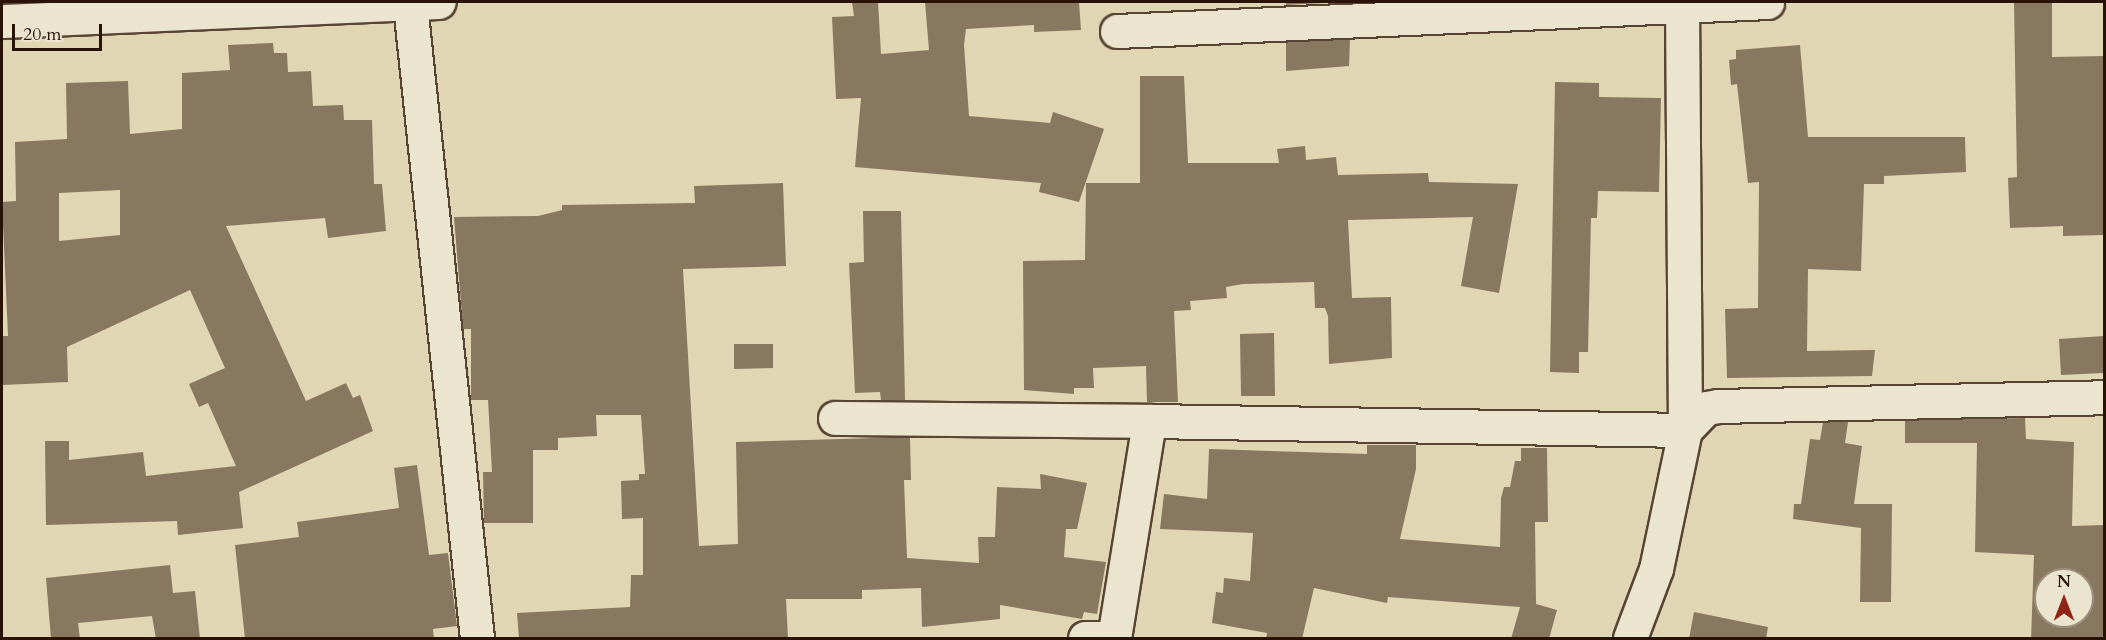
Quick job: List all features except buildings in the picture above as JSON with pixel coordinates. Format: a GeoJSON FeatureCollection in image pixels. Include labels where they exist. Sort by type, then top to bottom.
{"type":"FeatureCollection","features":[{"type":"Feature","properties":{"kind":"street"},"geometry":{"type":"LineString","coordinates":[[1117,31],[1232,12],[1682,6],[1767,2]]}},
{"type":"Feature","properties":{"kind":"street"},"geometry":{"type":"LineString","coordinates":[[2,21],[424,3],[477,639]]}},
{"type":"Feature","properties":{"kind":"street"},"geometry":{"type":"LineString","coordinates":[[1630,639],[1656,569],[1685,430],[1682,6]]}},
{"type":"Feature","properties":{"kind":"street"},"geometry":{"type":"LineString","coordinates":[[835,418],[1685,430],[1706,408],[1718,406],[2104,397]]}},
{"type":"Feature","properties":{"kind":"street"},"geometry":{"type":"LineString","coordinates":[[1085,639],[1114,638],[1149,421]]}}]}
